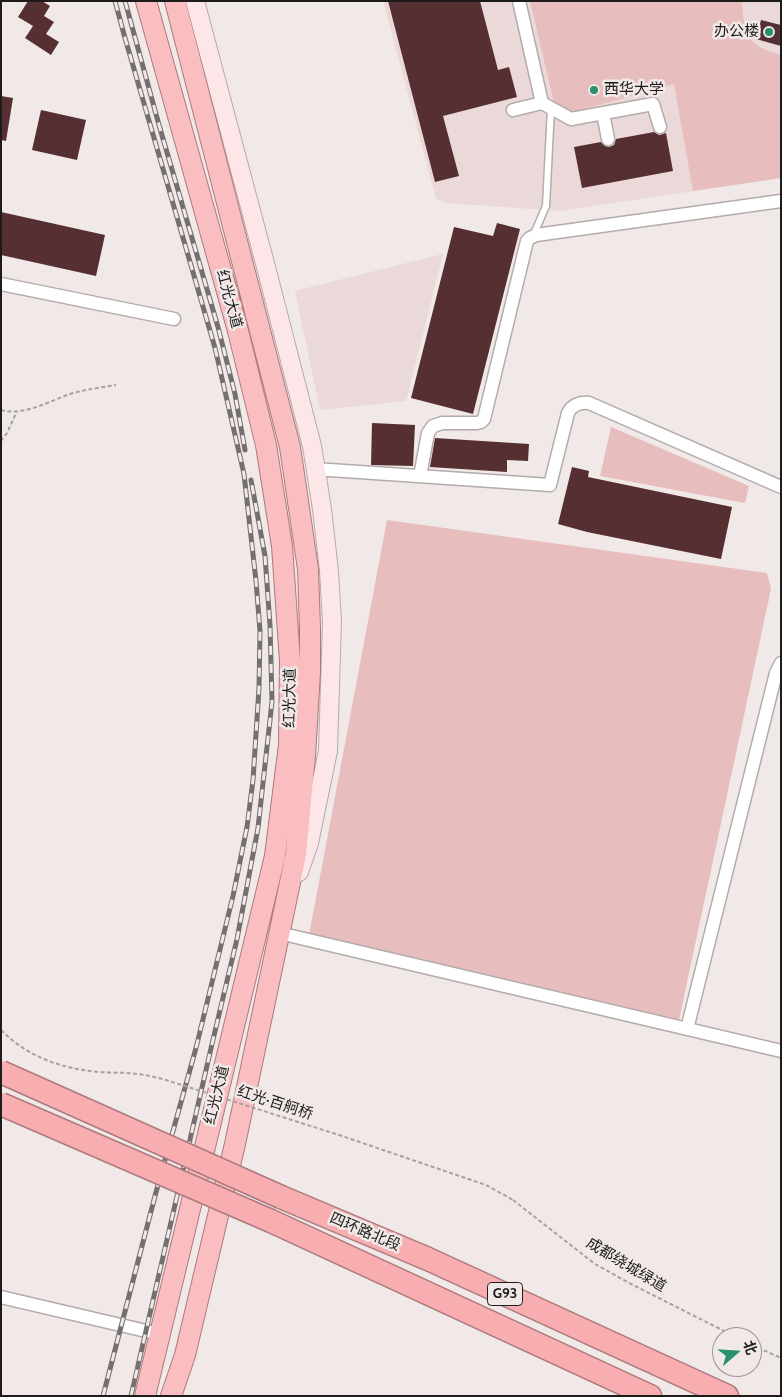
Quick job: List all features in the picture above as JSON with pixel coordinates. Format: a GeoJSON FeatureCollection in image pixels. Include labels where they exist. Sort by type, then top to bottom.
{"type":"FeatureCollection","features":[{"type":"Feature","properties":{"kind":"highway","name":"红光大道"},"geometry":{"type":"LineString","coordinates":[[145,1396],[275,856],[289,745],[290,661],[282,546],[266,445],[238,330],[146,1]]}},
{"type":"Feature","properties":{"kind":"highway","name":"红光大道"},"geometry":{"type":"LineString","coordinates":[[171,1396],[185,1355],[235,1144],[296,854],[310,672],[308,569],[290,447],[175,1]]}},
{"type":"Feature","properties":{"kind":"highway","name":"四环路北段"},"geometry":{"type":"LineString","coordinates":[[1,1072],[280,1197],[428,1258],[727,1396]]}},
{"type":"Feature","properties":{"kind":"highway","name":"四环路北段"},"geometry":{"type":"LineString","coordinates":[[1,1104],[271,1221],[650,1396]]}},
{"type":"Feature","properties":{"kind":"main road"},"geometry":{"type":"LineString","coordinates":[[195,1],[312,446],[329,571],[332,622],[328,750],[309,843],[280,926]]}},
{"type":"Feature","properties":{"kind":"main road"},"geometry":{"type":"LineString","coordinates":[[178,1396],[185,1355]]}},
{"type":"Feature","properties":{"kind":"street"},"geometry":{"type":"LineString","coordinates":[[518,1],[547,105]]}},
{"type":"Feature","properties":{"kind":"street"},"geometry":{"type":"LineString","coordinates":[[514,110],[547,105],[571,119],[653,104],[660,127]]}},
{"type":"Feature","properties":{"kind":"street"},"geometry":{"type":"LineString","coordinates":[[603,113],[608,139]]}},
{"type":"Feature","properties":{"kind":"street"},"geometry":{"type":"LineString","coordinates":[[420,476],[428,433],[433,426],[442,423],[477,424],[484,419],[527,241],[533,236],[781,201]]}},
{"type":"Feature","properties":{"kind":"street"},"geometry":{"type":"LineString","coordinates":[[1,284],[174,319]]}},
{"type":"Feature","properties":{"kind":"street"},"geometry":{"type":"LineString","coordinates":[[315,470],[550,485],[568,413],[574,406],[589,403],[781,487]]}},
{"type":"Feature","properties":{"kind":"street"},"geometry":{"type":"LineString","coordinates":[[687,1029],[776,673],[781,663]]}},
{"type":"Feature","properties":{"kind":"street"},"geometry":{"type":"LineString","coordinates":[[280,926],[781,1051]]}},
{"type":"Feature","properties":{"kind":"street"},"geometry":{"type":"LineString","coordinates":[[1,1297],[159,1334]]}},
{"type":"Feature","properties":{"kind":"lane"},"geometry":{"type":"LineString","coordinates":[[533,236],[546,206],[547,105]]}},
{"type":"Feature","properties":{"kind":"path"},"geometry":{"type":"LineString","coordinates":[[1,410],[10,413],[32,408],[76,392],[116,385]]}},
{"type":"Feature","properties":{"kind":"path"},"geometry":{"type":"LineString","coordinates":[[1,441],[7,433],[17,411]]}},
{"type":"Feature","properties":{"kind":"path","name":"红光·百舸桥"},"geometry":{"type":"LineString","coordinates":[[1,1030],[28,1051],[44,1060],[72,1068],[98,1072],[142,1074],[166,1080],[339,1135],[486,1185],[513,1200]]}},
{"type":"Feature","properties":{"kind":"path","name":"成都绕城绿道"},"geometry":{"type":"LineString","coordinates":[[513,1200],[595,1264],[716,1327]]}},
{"type":"Feature","properties":{"kind":"path"},"geometry":{"type":"LineString","coordinates":[[762,1349],[781,1358]]}},
{"type":"Feature","properties":{"kind":"shaded area","name":"西华大学"},"geometry":{"type":"Polygon","coordinates":[[[383,1],[781,1],[781,178],[560,211],[446,203],[436,199],[383,1]]]}},
{"type":"Feature","properties":{"kind":"shaded area"},"geometry":{"type":"Polygon","coordinates":[[[530,1],[742,1],[744,21],[751,39],[761,48],[781,55],[781,178],[693,191],[674,84],[570,113],[554,103],[530,1]]]}},
{"type":"Feature","properties":{"kind":"shaded area"},"geometry":{"type":"Polygon","coordinates":[[[443,254],[406,401],[320,410],[295,291],[443,254]]]}},
{"type":"Feature","properties":{"kind":"shaded area"},"geometry":{"type":"Polygon","coordinates":[[[611,427],[749,486],[745,503],[600,476],[611,427]]]}},
{"type":"Feature","properties":{"kind":"shaded area"},"geometry":{"type":"Polygon","coordinates":[[[387,520],[767,573],[771,589],[679,1020],[309,935],[387,520]]]}},
{"type":"Feature","properties":{"kind":"building"},"geometry":{"type":"Polygon","coordinates":[[[28,1],[42,1],[50,6],[44,16],[54,22],[46,34],[59,42],[51,55],[25,38],[33,26],[18,17],[28,1]]]}},
{"type":"Feature","properties":{"kind":"building"},"geometry":{"type":"Polygon","coordinates":[[[388,1],[480,1],[498,70],[509,67],[517,97],[443,116],[459,176],[435,182],[388,1]]]}},
{"type":"Feature","properties":{"kind":"building","name":"办公楼"},"geometry":{"type":"Polygon","coordinates":[[[761,20],[781,25],[781,46],[756,39],[761,20]]]}},
{"type":"Feature","properties":{"kind":"building"},"geometry":{"type":"Polygon","coordinates":[[[1,96],[13,98],[6,141],[1,140],[1,96]]]}},
{"type":"Feature","properties":{"kind":"building"},"geometry":{"type":"Polygon","coordinates":[[[41,110],[86,120],[77,160],[32,150],[41,110]]]}},
{"type":"Feature","properties":{"kind":"building"},"geometry":{"type":"Polygon","coordinates":[[[654,132],[659,135],[666,133],[673,171],[582,188],[574,147],[601,142],[609,147],[614,145],[616,139],[654,132]]]}},
{"type":"Feature","properties":{"kind":"building"},"geometry":{"type":"Polygon","coordinates":[[[1,212],[105,235],[96,276],[1,255],[1,212]]]}},
{"type":"Feature","properties":{"kind":"building"},"geometry":{"type":"Polygon","coordinates":[[[497,223],[520,229],[473,414],[411,398],[454,227],[493,236],[497,223]]]}},
{"type":"Feature","properties":{"kind":"building"},"geometry":{"type":"Polygon","coordinates":[[[372,423],[415,425],[413,466],[371,465],[372,423]]]}},
{"type":"Feature","properties":{"kind":"building"},"geometry":{"type":"Polygon","coordinates":[[[435,438],[529,444],[528,461],[507,460],[507,472],[430,467],[435,438]]]}},
{"type":"Feature","properties":{"kind":"building"},"geometry":{"type":"Polygon","coordinates":[[[572,467],[589,471],[588,477],[732,507],[721,559],[587,532],[558,524],[572,467]]]}},
{"type":"Feature","properties":{"kind":"railway"},"geometry":{"type":"LineString","coordinates":[[103,1396],[196,1048],[233,896],[247,827],[253,780],[259,688],[260,631],[244,474],[215,348],[115,1]]}},
{"type":"Feature","properties":{"kind":"railway"},"geometry":{"type":"LineString","coordinates":[[125,1],[218,327],[235,394],[245,450]]}},
{"type":"Feature","properties":{"kind":"railway"},"geometry":{"type":"LineString","coordinates":[[131,1396],[237,939],[258,828],[272,702],[270,625],[265,556],[251,480]]}},
{"type":"Feature","properties":{"kind":"place","name":"办公楼"},"geometry":{"type":"Point","coordinates":[769,32]}},
{"type":"Feature","properties":{"kind":"place","name":"西华大学"},"geometry":{"type":"Point","coordinates":[594,90]}}]}
